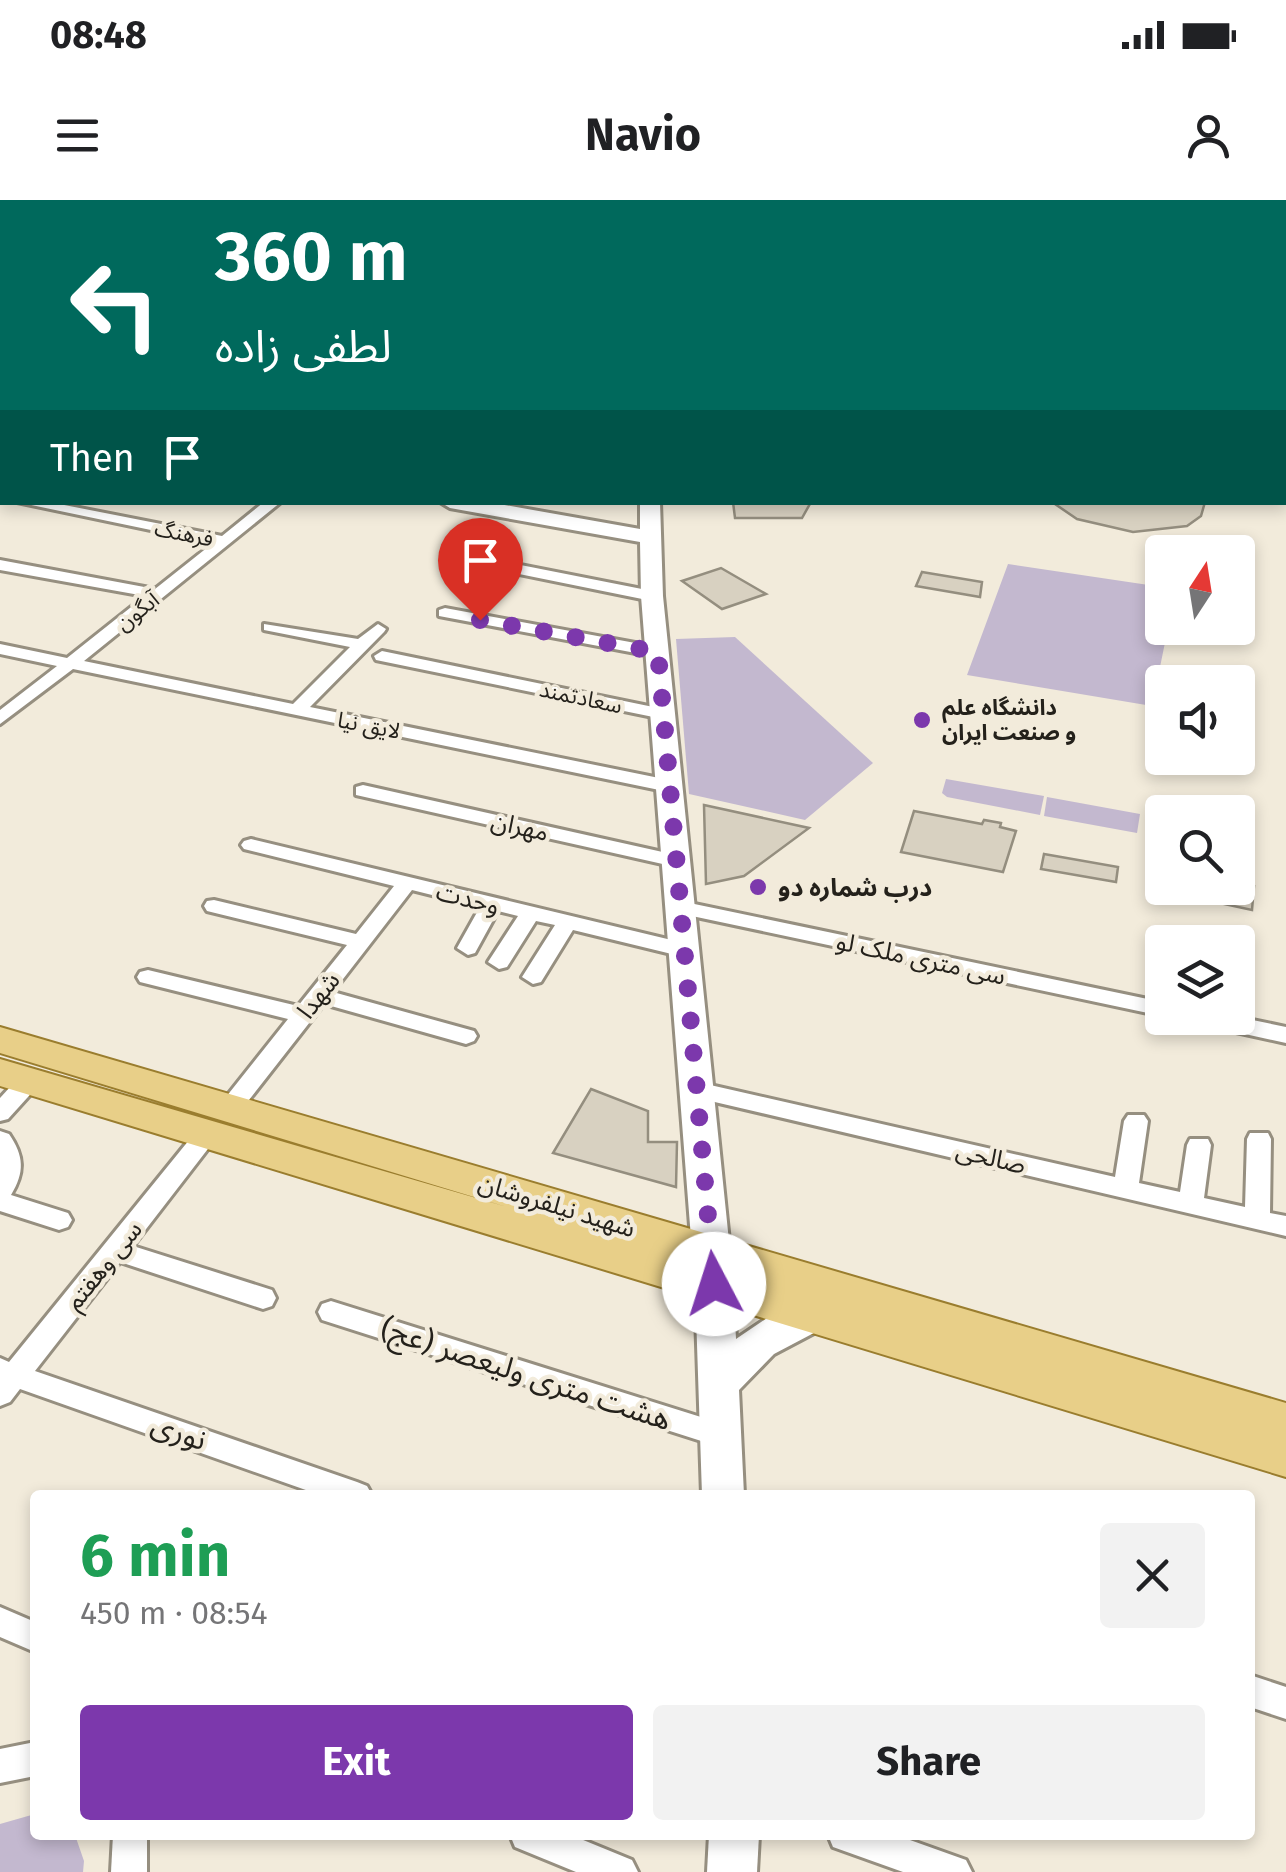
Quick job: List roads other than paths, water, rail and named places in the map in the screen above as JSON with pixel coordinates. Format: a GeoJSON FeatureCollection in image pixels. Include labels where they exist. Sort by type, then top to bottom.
{"type":"FeatureCollection","features":[{"type":"Feature","properties":{"kind":"main road"},"geometry":{"type":"LineString","coordinates":[[467,505],[652,538]]}},
{"type":"Feature","properties":{"kind":"main road"},"geometry":{"type":"LineString","coordinates":[[650,505],[652,596],[712,1268],[723,1490]]}},
{"type":"Feature","properties":{"kind":"main road"},"geometry":{"type":"LineString","coordinates":[[0,1040],[218,1122]]}},
{"type":"Feature","properties":{"kind":"main road"},"geometry":{"type":"LineString","coordinates":[[14,1076],[218,1122],[712,1268],[1286,1423]]}},
{"type":"Feature","properties":{"kind":"main road"},"geometry":{"type":"LineString","coordinates":[[712,1268],[815,1314],[1286,1456]]}},
{"type":"Feature","properties":{"kind":"main road"},"geometry":{"type":"LineString","coordinates":[[718,1388],[746,1349],[768,1334],[815,1314]]}},
{"type":"Feature","properties":{"kind":"main road"},"geometry":{"type":"LineString","coordinates":[[732,1872],[734,1840]]}},
{"type":"Feature","properties":{"kind":"street","name":"فرهنگ"},"geometry":{"type":"LineString","coordinates":[[39,505],[225,541]]}},
{"type":"Feature","properties":{"kind":"street","name":"آبگون"},"geometry":{"type":"LineString","coordinates":[[0,719],[270,505]]}},
{"type":"Feature","properties":{"kind":"street"},"geometry":{"type":"LineString","coordinates":[[0,565],[158,594]]}},
{"type":"Feature","properties":{"kind":"street"},"geometry":{"type":"LineString","coordinates":[[505,567],[652,596]]}},
{"type":"Feature","properties":{"kind":"street"},"geometry":{"type":"LineString","coordinates":[[444,613],[658,652]]}},
{"type":"Feature","properties":{"kind":"street"},"geometry":{"type":"LineString","coordinates":[[336,639],[354,623]]}},
{"type":"Feature","properties":{"kind":"street"},"geometry":{"type":"LineString","coordinates":[[270,626],[363,644]]}},
{"type":"Feature","properties":{"kind":"street"},"geometry":{"type":"LineString","coordinates":[[296,710],[378,629]]}},
{"type":"Feature","properties":{"kind":"street","name":"لایق نیا"},"geometry":{"type":"LineString","coordinates":[[0,650],[670,786]]}},
{"type":"Feature","properties":{"kind":"street","name":"سعادتمند"},"geometry":{"type":"LineString","coordinates":[[382,656],[663,714]]}},
{"type":"Feature","properties":{"kind":"street","name":"مهران"},"geometry":{"type":"LineString","coordinates":[[363,792],[676,862]]}},
{"type":"Feature","properties":{"kind":"street","name":"وحدت"},"geometry":{"type":"LineString","coordinates":[[251,845],[684,950]]}},
{"type":"Feature","properties":{"kind":"street","name":"شهدا"},"geometry":{"type":"LineString","coordinates":[[218,1122],[406,883]]}},
{"type":"Feature","properties":{"kind":"street"},"geometry":{"type":"LineString","coordinates":[[468,948],[492,904]]}},
{"type":"Feature","properties":{"kind":"street"},"geometry":{"type":"LineString","coordinates":[[214,906],[360,942]]}},
{"type":"Feature","properties":{"kind":"street","name":"سی متری ملک لو"},"geometry":{"type":"LineString","coordinates":[[680,907],[1145,1005]]}},
{"type":"Feature","properties":{"kind":"street"},"geometry":{"type":"LineString","coordinates":[[499,962],[530,913]]}},
{"type":"Feature","properties":{"kind":"street"},"geometry":{"type":"LineString","coordinates":[[533,977],[568,922]]}},
{"type":"Feature","properties":{"kind":"street"},"geometry":{"type":"LineString","coordinates":[[148,977],[302,1016]]}},
{"type":"Feature","properties":{"kind":"street"},"geometry":{"type":"LineString","coordinates":[[319,995],[466,1036]]}},
{"type":"Feature","properties":{"kind":"street"},"geometry":{"type":"LineString","coordinates":[[1255,1029],[1286,1035]]}},
{"type":"Feature","properties":{"kind":"street"},"geometry":{"type":"LineString","coordinates":[[0,1112],[14,1076]]}},
{"type":"Feature","properties":{"kind":"street","name":"صالحی"},"geometry":{"type":"LineString","coordinates":[[697,1090],[1286,1226]]}},
{"type":"Feature","properties":{"kind":"street"},"geometry":{"type":"LineString","coordinates":[[1126,1188],[1136,1120]]}},
{"type":"Feature","properties":{"kind":"street","name":"سی وهفتم"},"geometry":{"type":"LineString","coordinates":[[5,1380],[218,1122]]}},
{"type":"Feature","properties":{"kind":"street"},"geometry":{"type":"LineString","coordinates":[[1257,1219],[1259,1138]]}},
{"type":"Feature","properties":{"kind":"street"},"geometry":{"type":"LineString","coordinates":[[0,1140],[9,1152],[12,1167],[0,1192]]}},
{"type":"Feature","properties":{"kind":"street"},"geometry":{"type":"LineString","coordinates":[[1191,1203],[1199,1146]]}},
{"type":"Feature","properties":{"kind":"street"},"geometry":{"type":"LineString","coordinates":[[0,1201],[59,1220]]}},
{"type":"Feature","properties":{"kind":"street"},"geometry":{"type":"LineString","coordinates":[[114,1250],[263,1298]]}},
{"type":"Feature","properties":{"kind":"street","name":"هشت متری ولیعصر (عج)"},"geometry":{"type":"LineString","coordinates":[[331,1312],[720,1435]]}},
{"type":"Feature","properties":{"kind":"street","name":"نوری"},"geometry":{"type":"LineString","coordinates":[[5,1380],[343,1490]]}},
{"type":"Feature","properties":{"kind":"street"},"geometry":{"type":"LineString","coordinates":[[0,1622],[30,1635]]}},
{"type":"Feature","properties":{"kind":"street"},"geometry":{"type":"LineString","coordinates":[[1255,1693],[1286,1704]]}},
{"type":"Feature","properties":{"kind":"street"},"geometry":{"type":"LineString","coordinates":[[0,1766],[30,1760]]}},
{"type":"Feature","properties":{"kind":"street"},"geometry":{"type":"LineString","coordinates":[[130,1840],[130,1872]]}},
{"type":"Feature","properties":{"kind":"street"},"geometry":{"type":"LineString","coordinates":[[540,1840],[620,1872]]}},
{"type":"Feature","properties":{"kind":"street"},"geometry":{"type":"LineString","coordinates":[[860,1840],[954,1872]]}},
{"type":"Feature","properties":{"kind":"place","name":"دانشگاه علم و صنعت ایران"},"geometry":{"type":"Point","coordinates":[922,720]}},
{"type":"Feature","properties":{"kind":"place","name":"درب شماره دو"},"geometry":{"type":"Point","coordinates":[758,887]}}]}
